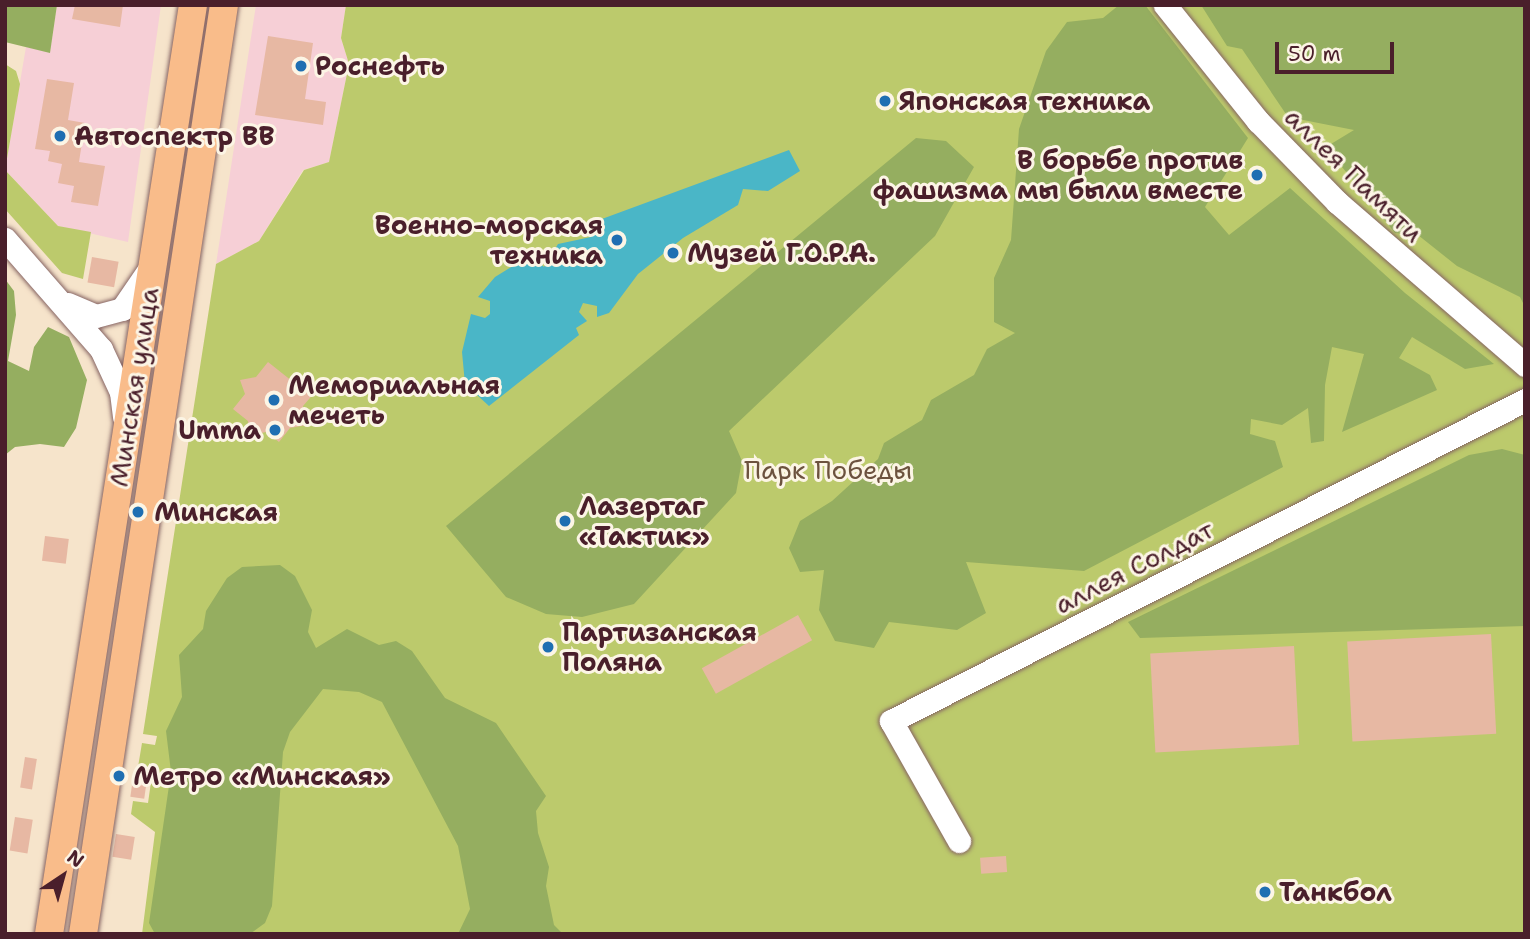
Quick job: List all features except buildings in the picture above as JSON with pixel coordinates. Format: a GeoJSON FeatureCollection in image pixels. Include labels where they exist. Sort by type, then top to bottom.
{"type":"FeatureCollection","features":[{"type":"Feature","properties":{"kind":"main road","name":"Минская улица"},"geometry":{"type":"LineString","coordinates":[[49,934],[193,5]]}},
{"type":"Feature","properties":{"kind":"main road","name":"Минская улица"},"geometry":{"type":"LineString","coordinates":[[83,934],[224,5]]}},
{"type":"Feature","properties":{"kind":"street","name":"аллея Памяти"},"geometry":{"type":"LineString","coordinates":[[1165,5],[1258,121],[1337,202],[1525,365]]}},
{"type":"Feature","properties":{"kind":"street"},"geometry":{"type":"LineString","coordinates":[[5,239],[59,299],[106,359],[121,392],[127,434]]}},
{"type":"Feature","properties":{"kind":"street"},"geometry":{"type":"LineString","coordinates":[[59,299],[79,312],[96,316],[122,309],[144,280],[154,258]]}},
{"type":"Feature","properties":{"kind":"street","name":"аллея Солдат"},"geometry":{"type":"LineString","coordinates":[[959,841],[891,721],[1525,400]]}},
{"type":"Feature","properties":{"kind":"shaded area"},"geometry":{"type":"Polygon","coordinates":[[[57,5],[161,5],[128,242],[58,226],[5,170],[26,47],[50,52],[57,5]]]}},
{"type":"Feature","properties":{"kind":"shaded area"},"geometry":{"type":"Polygon","coordinates":[[[256,5],[346,5],[341,38],[349,64],[329,162],[303,170],[259,241],[216,264],[256,5]]]}},
{"type":"Feature","properties":{"kind":"green space"},"geometry":{"type":"Polygon","coordinates":[[[5,5],[57,5],[50,53],[5,42],[5,5]]]}},
{"type":"Feature","properties":{"kind":"green space","name":"Парк Победы"},"geometry":{"type":"Polygon","coordinates":[[[346,5],[1525,5],[1525,934],[142,934],[155,832],[131,814],[133,801],[148,803],[152,775],[137,773],[142,743],[155,745],[157,736],[143,734],[216,264],[259,241],[304,170],[329,162],[349,64],[341,38],[346,5]]]}},
{"type":"Feature","properties":{"kind":"green space"},"geometry":{"type":"Polygon","coordinates":[[[1119,5],[1145,5],[1248,138],[1205,207],[1229,235],[1290,188],[1405,293],[1494,364],[1465,369],[1412,337],[1399,358],[1430,375],[1437,390],[1342,432],[1364,354],[1332,347],[1325,385],[1324,441],[1311,443],[1308,408],[1282,425],[1251,419],[1250,434],[1275,441],[1283,467],[1084,571],[966,562],[986,613],[957,630],[889,622],[874,648],[835,641],[819,610],[824,570],[800,572],[789,548],[800,521],[832,501],[878,459],[884,443],[922,420],[931,400],[974,375],[987,349],[1015,333],[994,322],[994,278],[1011,240],[1019,129],[1046,51],[1067,22],[1103,18],[1119,5]]]}},
{"type":"Feature","properties":{"kind":"green space"},"geometry":{"type":"Polygon","coordinates":[[[1201,5],[1525,5],[1525,307],[1520,297],[1457,266],[1418,235],[1395,233],[1326,147],[1354,130],[1288,117],[1242,49],[1227,46],[1201,5]]]}},
{"type":"Feature","properties":{"kind":"green space"},"geometry":{"type":"Polygon","coordinates":[[[5,64],[16,71],[20,84],[5,170],[5,64]]]}},
{"type":"Feature","properties":{"kind":"green space"},"geometry":{"type":"Polygon","coordinates":[[[916,138],[946,141],[974,167],[935,236],[729,431],[742,461],[736,493],[634,604],[582,617],[546,614],[506,597],[446,526],[916,138]]]}},
{"type":"Feature","properties":{"kind":"green space"},"geometry":{"type":"Polygon","coordinates":[[[5,170],[58,226],[91,232],[83,279],[62,273],[5,209],[5,170]]]}},
{"type":"Feature","properties":{"kind":"green space"},"geometry":{"type":"Polygon","coordinates":[[[5,279],[14,291],[16,315],[8,361],[29,371],[34,347],[48,327],[69,337],[87,380],[76,428],[64,447],[40,444],[15,447],[5,455],[5,279]]]}},
{"type":"Feature","properties":{"kind":"green space"},"geometry":{"type":"Polygon","coordinates":[[[1502,449],[1525,455],[1525,626],[1140,638],[1128,622],[1469,455],[1502,449]]]}},
{"type":"Feature","properties":{"kind":"green space"},"geometry":{"type":"Polygon","coordinates":[[[280,565],[295,576],[312,610],[308,632],[316,648],[347,629],[379,645],[396,641],[412,651],[445,698],[496,723],[546,796],[536,811],[538,833],[549,867],[546,886],[554,925],[563,934],[458,934],[470,909],[458,846],[382,702],[359,692],[323,689],[290,732],[283,752],[272,906],[265,923],[250,934],[155,934],[149,923],[171,772],[166,731],[182,697],[179,655],[203,629],[206,611],[227,578],[242,567],[280,565]]]}},
{"type":"Feature","properties":{"kind":"water"},"geometry":{"type":"Polygon","coordinates":[[[789,150],[800,171],[768,191],[743,189],[738,205],[683,238],[638,274],[609,313],[597,317],[597,306],[583,303],[579,312],[587,321],[576,328],[579,335],[489,406],[465,384],[462,352],[471,314],[485,318],[490,314],[490,301],[478,297],[495,277],[531,255],[544,267],[558,244],[591,237],[591,223],[789,150]]]}},
{"type":"Feature","properties":{"kind":"place","name":"Роснефть"},"geometry":{"type":"Point","coordinates":[301,66]}},
{"type":"Feature","properties":{"kind":"place","name":"Японская техника"},"geometry":{"type":"Point","coordinates":[885,101]}},
{"type":"Feature","properties":{"kind":"place","name":"Автоспектр ВВ"},"geometry":{"type":"Point","coordinates":[60,136]}},
{"type":"Feature","properties":{"kind":"place","name":"В борьбе против фашизма мы были вместе"},"geometry":{"type":"Point","coordinates":[1257,175]}},
{"type":"Feature","properties":{"kind":"place","name":"Военно-морская техника"},"geometry":{"type":"Point","coordinates":[617,240]}},
{"type":"Feature","properties":{"kind":"place","name":"Музей Г.О.Р.А."},"geometry":{"type":"Point","coordinates":[673,253]}},
{"type":"Feature","properties":{"kind":"place","name":"Мемориальная мечеть"},"geometry":{"type":"Point","coordinates":[274,400]}},
{"type":"Feature","properties":{"kind":"place","name":"Umma"},"geometry":{"type":"Point","coordinates":[275,430]}},
{"type":"Feature","properties":{"kind":"place","name":"Минская"},"geometry":{"type":"Point","coordinates":[138,512]}},
{"type":"Feature","properties":{"kind":"place","name":"Лазертаг «Тактик»"},"geometry":{"type":"Point","coordinates":[565,521]}},
{"type":"Feature","properties":{"kind":"place","name":"Партизанская Поляна"},"geometry":{"type":"Point","coordinates":[548,647]}},
{"type":"Feature","properties":{"kind":"place","name":"Метро «Минская»"},"geometry":{"type":"Point","coordinates":[119,776]}},
{"type":"Feature","properties":{"kind":"place","name":"Танкбол"},"geometry":{"type":"Point","coordinates":[1265,892]}}]}
